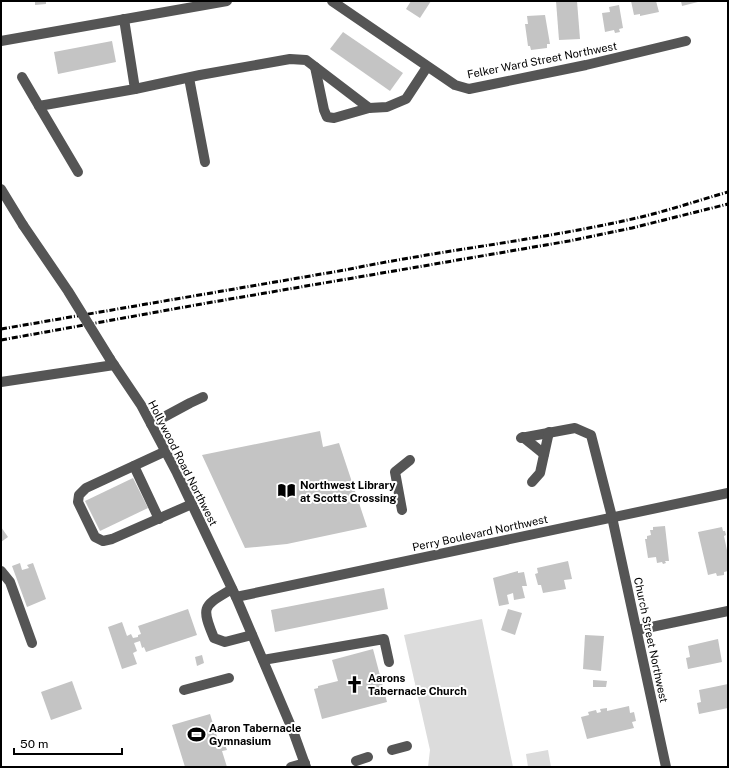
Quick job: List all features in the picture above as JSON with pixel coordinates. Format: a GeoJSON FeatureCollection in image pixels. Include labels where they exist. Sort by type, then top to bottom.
{"type":"FeatureCollection","features":[{"type":"Feature","properties":{"kind":"street"},"geometry":{"type":"LineString","coordinates":[[1,41],[227,1]]}},
{"type":"Feature","properties":{"kind":"street","name":"Felker Ward Street Northwest"},"geometry":{"type":"LineString","coordinates":[[332,1],[455,85],[470,89],[586,65],[686,41]]}},
{"type":"Feature","properties":{"kind":"street"},"geometry":{"type":"LineString","coordinates":[[124,19],[135,89]]}},
{"type":"Feature","properties":{"kind":"street"},"geometry":{"type":"LineString","coordinates":[[39,106],[290,59],[306,60],[369,108]]}},
{"type":"Feature","properties":{"kind":"street"},"geometry":{"type":"LineString","coordinates":[[315,67],[324,110],[327,117],[334,118],[369,108],[387,107],[406,99],[428,67]]}},
{"type":"Feature","properties":{"kind":"street"},"geometry":{"type":"LineString","coordinates":[[22,77],[78,172]]}},
{"type":"Feature","properties":{"kind":"street"},"geometry":{"type":"LineString","coordinates":[[189,78],[205,162]]}},
{"type":"Feature","properties":{"kind":"street","name":"Hollywood Road Northwest"},"geometry":{"type":"LineString","coordinates":[[1,189],[141,405],[166,451],[234,593],[293,731],[305,765]]}},
{"type":"Feature","properties":{"kind":"street"},"geometry":{"type":"LineString","coordinates":[[1,382],[112,362]]}},
{"type":"Feature","properties":{"kind":"street"},"geometry":{"type":"LineString","coordinates":[[151,424],[203,397]]}},
{"type":"Feature","properties":{"kind":"street","name":"Church Street Northwest"},"geometry":{"type":"LineString","coordinates":[[549,432],[575,428],[591,435],[612,517],[666,767]]}},
{"type":"Feature","properties":{"kind":"street"},"geometry":{"type":"LineString","coordinates":[[532,482],[540,473],[549,432],[522,438],[544,454]]}},
{"type":"Feature","properties":{"kind":"street"},"geometry":{"type":"LineString","coordinates":[[166,451],[86,488],[79,495],[78,502],[95,537],[103,541],[112,539],[192,504]]}},
{"type":"Feature","properties":{"kind":"street"},"geometry":{"type":"LineString","coordinates":[[402,510],[395,472],[410,460]]}},
{"type":"Feature","properties":{"kind":"street"},"geometry":{"type":"LineString","coordinates":[[134,466],[159,519]]}},
{"type":"Feature","properties":{"kind":"street","name":"Perry Boulevard Northwest"},"geometry":{"type":"LineString","coordinates":[[252,635],[226,642],[214,638],[205,612],[210,602],[234,593],[728,493]]}},
{"type":"Feature","properties":{"kind":"street"},"geometry":{"type":"LineString","coordinates":[[1,570],[10,582],[32,643]]}},
{"type":"Feature","properties":{"kind":"street"},"geometry":{"type":"LineString","coordinates":[[637,630],[728,611]]}},
{"type":"Feature","properties":{"kind":"street"},"geometry":{"type":"LineString","coordinates":[[263,660],[384,639],[389,662]]}},
{"type":"Feature","properties":{"kind":"street"},"geometry":{"type":"LineString","coordinates":[[184,690],[229,678]]}},
{"type":"Feature","properties":{"kind":"street"},"geometry":{"type":"LineString","coordinates":[[392,750],[407,746]]}},
{"type":"Feature","properties":{"kind":"street"},"geometry":{"type":"LineString","coordinates":[[356,761],[368,757]]}},
{"type":"Feature","properties":{"kind":"street"},"geometry":{"type":"LineString","coordinates":[[291,767],[305,765]]}},
{"type":"Feature","properties":{"kind":"shaded area"},"geometry":{"type":"Polygon","coordinates":[[[482,619],[513,767],[428,767],[430,750],[404,635],[482,619]]]}},
{"type":"Feature","properties":{"kind":"shaded area"},"geometry":{"type":"Polygon","coordinates":[[[548,750],[551,767],[528,767],[526,754],[548,750]]]}},
{"type":"Feature","properties":{"kind":"building"},"geometry":{"type":"Polygon","coordinates":[[[35,1],[46,1],[46,4],[35,5],[35,1]]]}},
{"type":"Feature","properties":{"kind":"building"},"geometry":{"type":"Polygon","coordinates":[[[411,1],[431,1],[420,18],[406,9],[411,1]]]}},
{"type":"Feature","properties":{"kind":"building"},"geometry":{"type":"Polygon","coordinates":[[[556,1],[577,1],[580,39],[559,40],[556,1]]]}},
{"type":"Feature","properties":{"kind":"building"},"geometry":{"type":"Polygon","coordinates":[[[631,1],[656,1],[659,12],[640,16],[640,14],[634,15],[631,1]]]}},
{"type":"Feature","properties":{"kind":"building"},"geometry":{"type":"Polygon","coordinates":[[[681,1],[698,1],[698,2],[682,6],[681,1]]]}},
{"type":"Feature","properties":{"kind":"building"},"geometry":{"type":"Polygon","coordinates":[[[619,5],[623,28],[619,29],[620,32],[615,33],[614,30],[605,32],[602,13],[610,12],[609,7],[619,5]]]}},
{"type":"Feature","properties":{"kind":"building"},"geometry":{"type":"Polygon","coordinates":[[[545,15],[550,44],[547,44],[547,48],[531,50],[530,46],[528,46],[525,24],[528,24],[527,16],[545,15]]]}},
{"type":"Feature","properties":{"kind":"building"},"geometry":{"type":"Polygon","coordinates":[[[343,32],[403,73],[390,91],[330,49],[343,32]]]}},
{"type":"Feature","properties":{"kind":"building"},"geometry":{"type":"Polygon","coordinates":[[[112,41],[116,62],[58,74],[54,52],[112,41]]]}},
{"type":"Feature","properties":{"kind":"building","name":"Northwest Library at Scotts Crossing"},"geometry":{"type":"Polygon","coordinates":[[[320,431],[323,447],[339,443],[367,527],[287,544],[245,548],[202,455],[320,431]]]}},
{"type":"Feature","properties":{"kind":"building"},"geometry":{"type":"Polygon","coordinates":[[[133,478],[148,508],[100,531],[85,501],[133,478]]]}},
{"type":"Feature","properties":{"kind":"building"},"geometry":{"type":"Polygon","coordinates":[[[665,526],[669,561],[665,561],[666,563],[663,564],[662,562],[657,563],[656,557],[648,558],[645,539],[647,539],[647,536],[651,535],[650,530],[653,530],[653,527],[665,526]]]}},
{"type":"Feature","properties":{"kind":"building"},"geometry":{"type":"Polygon","coordinates":[[[1,527],[8,537],[1,542],[1,527]]]}},
{"type":"Feature","properties":{"kind":"building"},"geometry":{"type":"Polygon","coordinates":[[[722,527],[726,535],[724,536],[728,555],[728,571],[724,572],[724,575],[717,576],[716,573],[708,575],[698,532],[722,527]]]}},
{"type":"Feature","properties":{"kind":"building"},"geometry":{"type":"Polygon","coordinates":[[[568,561],[572,579],[564,580],[566,589],[543,593],[541,585],[538,585],[535,574],[538,573],[537,568],[568,561]]]}},
{"type":"Feature","properties":{"kind":"building"},"geometry":{"type":"Polygon","coordinates":[[[20,563],[22,570],[29,568],[27,565],[33,563],[46,599],[27,607],[12,566],[20,563]]]}},
{"type":"Feature","properties":{"kind":"building"},"geometry":{"type":"Polygon","coordinates":[[[518,571],[518,573],[524,572],[527,586],[522,586],[525,598],[514,600],[513,593],[507,595],[509,604],[499,606],[493,578],[518,571]]]}},
{"type":"Feature","properties":{"kind":"building"},"geometry":{"type":"Polygon","coordinates":[[[384,588],[388,609],[275,632],[271,610],[384,588]]]}},
{"type":"Feature","properties":{"kind":"building"},"geometry":{"type":"Polygon","coordinates":[[[188,609],[197,635],[146,652],[144,647],[142,648],[140,641],[134,643],[137,651],[133,653],[137,664],[122,669],[108,627],[122,622],[127,636],[131,634],[133,638],[138,637],[138,635],[141,634],[138,626],[188,609]]]}},
{"type":"Feature","properties":{"kind":"building"},"geometry":{"type":"Polygon","coordinates":[[[508,609],[522,613],[515,635],[501,630],[508,609]]]}},
{"type":"Feature","properties":{"kind":"building"},"geometry":{"type":"Polygon","coordinates":[[[585,635],[604,636],[601,671],[583,669],[585,635]]]}},
{"type":"Feature","properties":{"kind":"building"},"geometry":{"type":"Polygon","coordinates":[[[718,639],[722,662],[688,669],[686,658],[690,657],[688,646],[718,639]]]}},
{"type":"Feature","properties":{"kind":"building","name":"Aarons Tabernacle Church"},"geometry":{"type":"Polygon","coordinates":[[[373,649],[387,702],[322,719],[314,689],[318,688],[318,686],[338,681],[332,660],[373,649]]]}},
{"type":"Feature","properties":{"kind":"building"},"geometry":{"type":"Polygon","coordinates":[[[202,655],[204,663],[197,666],[195,657],[202,655]]]}},
{"type":"Feature","properties":{"kind":"building"},"geometry":{"type":"Polygon","coordinates":[[[593,680],[607,681],[606,687],[593,687],[593,680]]]}},
{"type":"Feature","properties":{"kind":"building"},"geometry":{"type":"Polygon","coordinates":[[[72,681],[82,709],[51,720],[41,692],[72,681]]]}},
{"type":"Feature","properties":{"kind":"building"},"geometry":{"type":"Polygon","coordinates":[[[728,684],[728,708],[699,714],[697,703],[701,702],[699,690],[728,684]]]}},
{"type":"Feature","properties":{"kind":"building"},"geometry":{"type":"Polygon","coordinates":[[[629,706],[630,713],[634,712],[636,721],[632,722],[634,728],[587,739],[581,717],[589,715],[588,712],[596,710],[597,713],[601,712],[600,709],[607,708],[607,711],[629,706]]]}},
{"type":"Feature","properties":{"kind":"building","name":"Aaron Tabernacle Gymnasium"},"geometry":{"type":"Polygon","coordinates":[[[210,714],[219,743],[224,742],[227,750],[222,751],[227,767],[185,767],[172,725],[210,714]]]}},
{"type":"Feature","properties":{"kind":"railway"},"geometry":{"type":"LineString","coordinates":[[1,329],[588,228],[649,215],[728,192]]}},
{"type":"Feature","properties":{"kind":"railway"},"geometry":{"type":"LineString","coordinates":[[1,340],[569,241],[632,228],[728,204]]}},
{"type":"Feature","properties":{"kind":"place","name":"Northwest Library at Scotts Crossing"},"geometry":{"type":"Point","coordinates":[287,491]}},
{"type":"Feature","properties":{"kind":"place","name":"Aarons Tabernacle Church"},"geometry":{"type":"Point","coordinates":[355,684]}},
{"type":"Feature","properties":{"kind":"place","name":"Aaron Tabernacle Gymnasium"},"geometry":{"type":"Point","coordinates":[196,734]}}]}
